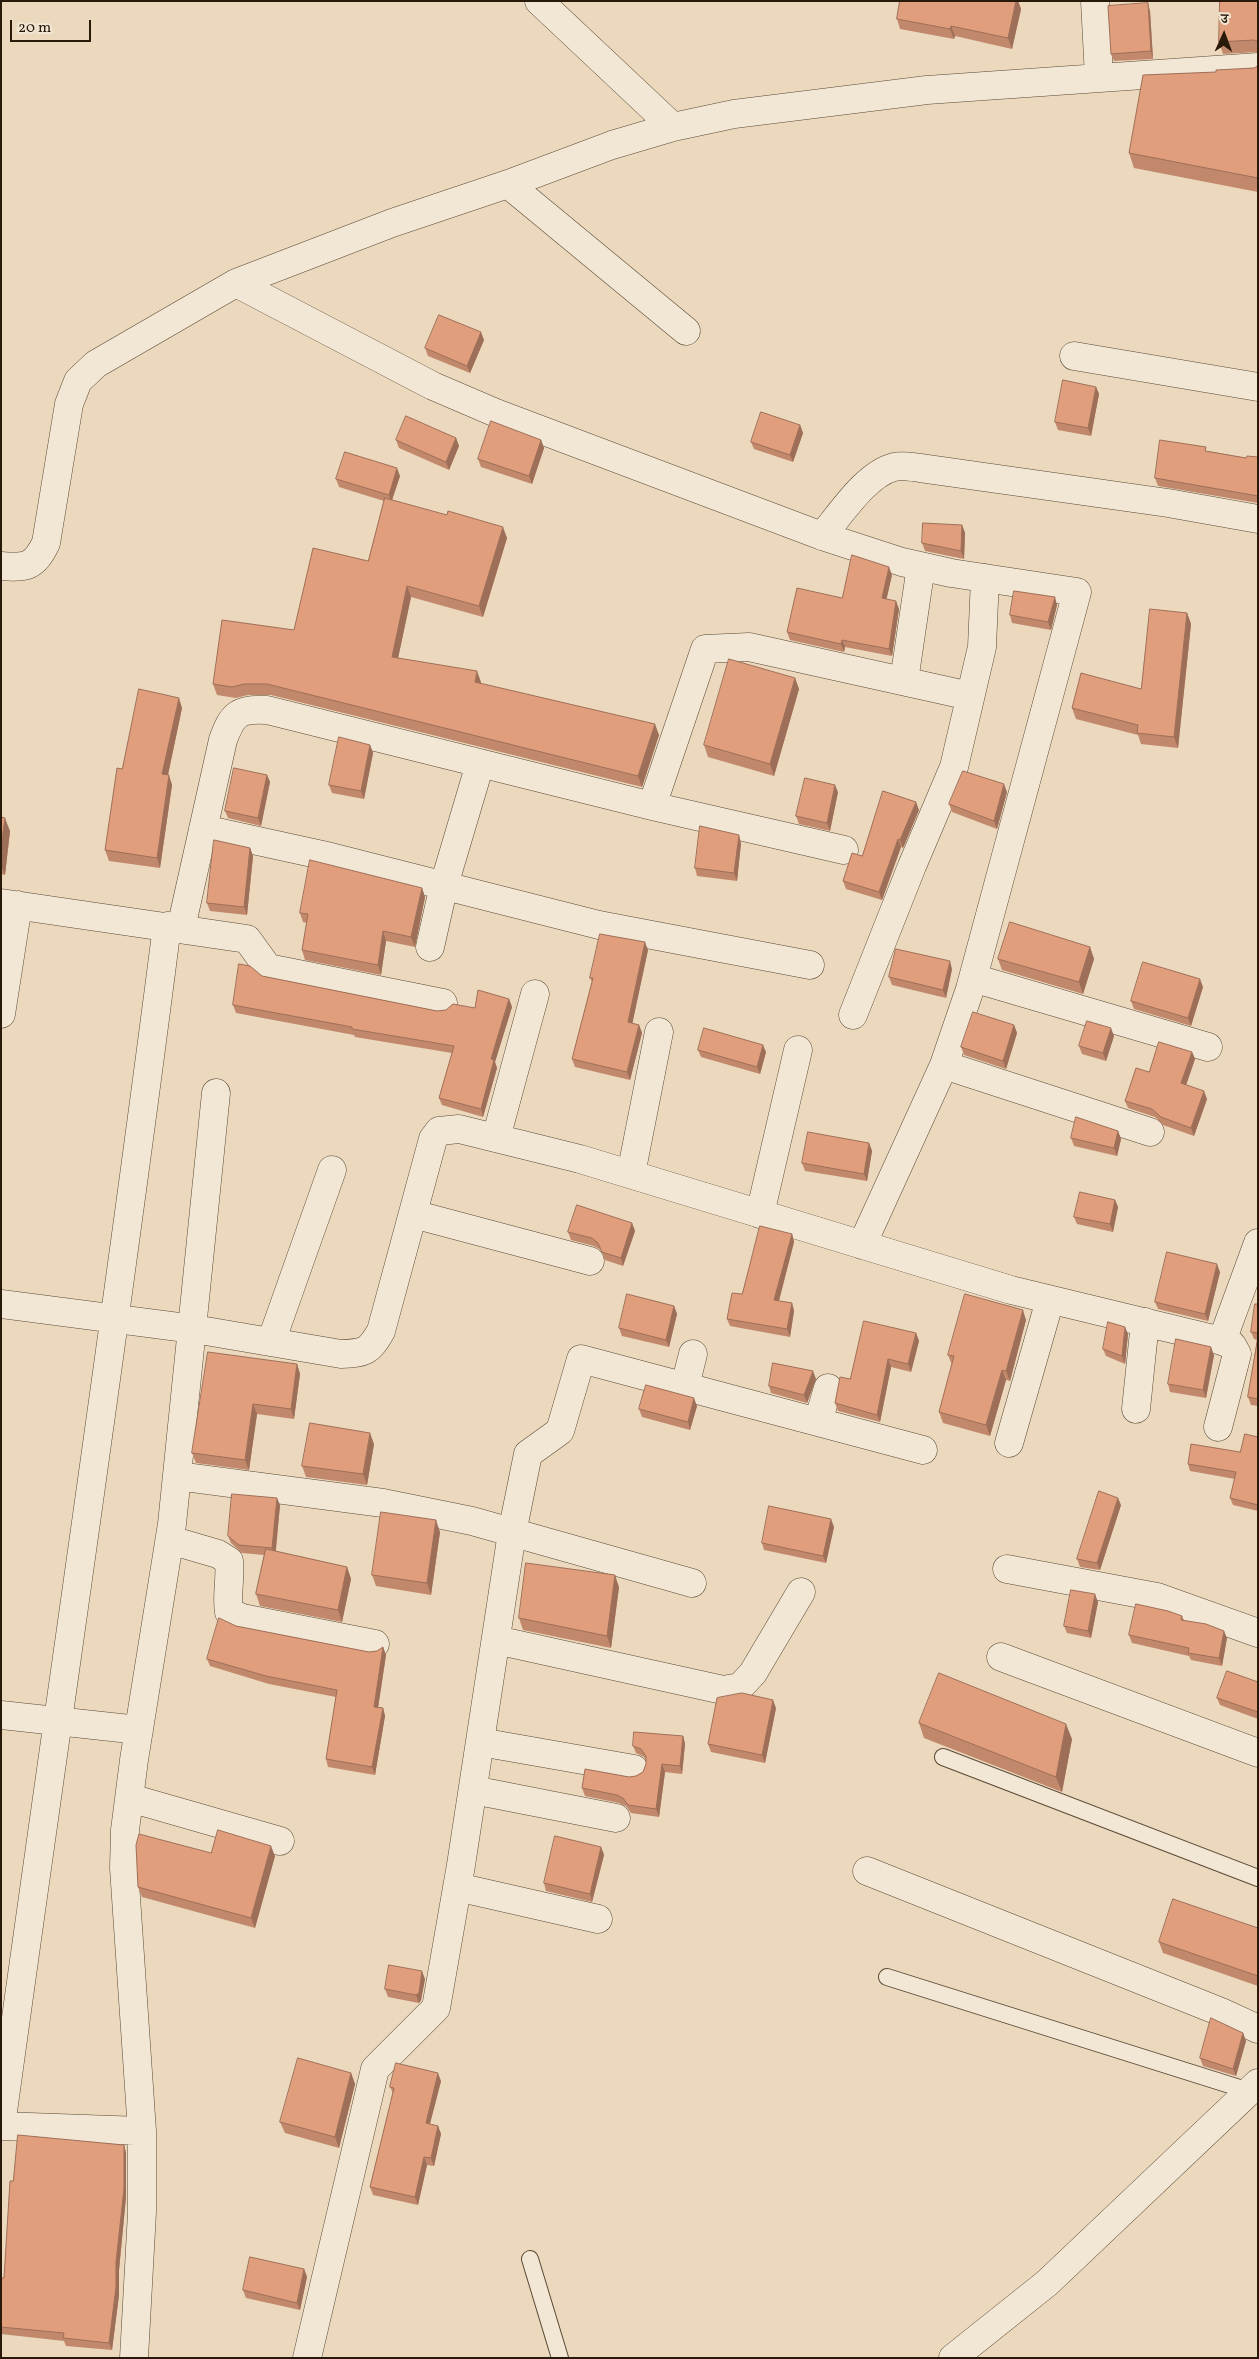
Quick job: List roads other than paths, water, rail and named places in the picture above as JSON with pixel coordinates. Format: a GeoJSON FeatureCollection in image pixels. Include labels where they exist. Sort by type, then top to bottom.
{"type":"FeatureCollection","features":[{"type":"Feature","properties":{"kind":"street"},"geometry":{"type":"LineString","coordinates":[[539,1],[673,127]]}},
{"type":"Feature","properties":{"kind":"street"},"geometry":{"type":"LineString","coordinates":[[1095,1],[1099,77]]}},
{"type":"Feature","properties":{"kind":"street"},"geometry":{"type":"LineString","coordinates":[[1,566],[28,565],[38,559],[46,543],[69,404],[78,381],[96,364],[236,283],[392,222],[508,184],[612,145],[673,127],[734,114],[927,90],[1258,67]]}},
{"type":"Feature","properties":{"kind":"street"},"geometry":{"type":"LineString","coordinates":[[508,184],[686,332]]}},
{"type":"Feature","properties":{"kind":"street"},"geometry":{"type":"LineString","coordinates":[[236,283],[433,386],[496,413],[853,548],[921,566],[1077,592],[973,978],[944,1065],[862,1245]]}},
{"type":"Feature","properties":{"kind":"street"},"geometry":{"type":"LineString","coordinates":[[1074,356],[1258,387]]}},
{"type":"Feature","properties":{"kind":"street"},"geometry":{"type":"LineString","coordinates":[[822,536],[870,480],[896,466],[1159,502],[1258,519]]}},
{"type":"Feature","properties":{"kind":"street"},"geometry":{"type":"LineString","coordinates":[[904,681],[921,566]]}},
{"type":"Feature","properties":{"kind":"street"},"geometry":{"type":"LineString","coordinates":[[853,1015],[912,866],[954,767],[982,647],[984,578]]}},
{"type":"Feature","properties":{"kind":"street"},"geometry":{"type":"LineString","coordinates":[[652,806],[704,649],[749,648],[970,696]]}},
{"type":"Feature","properties":{"kind":"street"},"geometry":{"type":"LineString","coordinates":[[142,2131],[1,2126],[56,1722],[174,927],[203,830],[223,740],[230,722],[237,713],[252,709],[267,710],[652,806],[844,850]]}},
{"type":"Feature","properties":{"kind":"street"},"geometry":{"type":"LineString","coordinates":[[430,947],[444,885],[480,764]]}},
{"type":"Feature","properties":{"kind":"street"},"geometry":{"type":"LineString","coordinates":[[203,830],[331,857],[599,925],[810,965]]}},
{"type":"Feature","properties":{"kind":"street"},"geometry":{"type":"LineString","coordinates":[[1,1014],[9,904],[247,939],[268,968],[443,1003]]}},
{"type":"Feature","properties":{"kind":"street"},"geometry":{"type":"LineString","coordinates":[[973,978],[1208,1048]]}},
{"type":"Feature","properties":{"kind":"street"},"geometry":{"type":"LineString","coordinates":[[496,1138],[535,994]]}},
{"type":"Feature","properties":{"kind":"street"},"geometry":{"type":"LineString","coordinates":[[631,1174],[659,1032]]}},
{"type":"Feature","properties":{"kind":"street"},"geometry":{"type":"LineString","coordinates":[[760,1214],[798,1050]]}},
{"type":"Feature","properties":{"kind":"street"},"geometry":{"type":"LineString","coordinates":[[944,1065],[1150,1132]]}},
{"type":"Feature","properties":{"kind":"street"},"geometry":{"type":"LineString","coordinates":[[134,2358],[142,2212],[142,2131],[124,1868],[126,1830],[139,1730],[170,1540],[194,1330],[216,1092]]}},
{"type":"Feature","properties":{"kind":"street"},"geometry":{"type":"LineString","coordinates":[[1,1304],[194,1330],[341,1354],[360,1353],[371,1348],[381,1332],[433,1139],[438,1131],[459,1129],[631,1174],[1011,1290],[1222,1341],[1232,1345],[1237,1354],[1218,1427]]}},
{"type":"Feature","properties":{"kind":"street"},"geometry":{"type":"LineString","coordinates":[[271,1342],[332,1170]]}},
{"type":"Feature","properties":{"kind":"street"},"geometry":{"type":"LineString","coordinates":[[413,1214],[590,1261]]}},
{"type":"Feature","properties":{"kind":"street"},"geometry":{"type":"LineString","coordinates":[[1222,1341],[1258,1243]]}},
{"type":"Feature","properties":{"kind":"street"},"geometry":{"type":"LineString","coordinates":[[1009,1443],[1050,1300]]}},
{"type":"Feature","properties":{"kind":"street"},"geometry":{"type":"LineString","coordinates":[[1136,1409],[1145,1322]]}},
{"type":"Feature","properties":{"kind":"street"},"geometry":{"type":"LineString","coordinates":[[685,1386],[693,1354]]}},
{"type":"Feature","properties":{"kind":"street"},"geometry":{"type":"LineString","coordinates":[[307,2358],[375,2069],[436,2008],[473,1790],[512,1533],[528,1454],[560,1432],[581,1359],[923,1450]]}},
{"type":"Feature","properties":{"kind":"street"},"geometry":{"type":"LineString","coordinates":[[818,1422],[828,1388]]}},
{"type":"Feature","properties":{"kind":"street"},"geometry":{"type":"LineString","coordinates":[[177,1476],[383,1503],[472,1521],[692,1583]]}},
{"type":"Feature","properties":{"kind":"street"},"geometry":{"type":"LineString","coordinates":[[170,1540],[218,1554],[229,1561],[231,1576],[227,1601],[229,1612],[242,1618],[376,1644]]}},
{"type":"Feature","properties":{"kind":"street"},"geometry":{"type":"LineString","coordinates":[[1007,1569],[1156,1597],[1258,1633]]}},
{"type":"Feature","properties":{"kind":"street"},"geometry":{"type":"LineString","coordinates":[[496,1640],[723,1690],[740,1687],[753,1673],[801,1592]]}},
{"type":"Feature","properties":{"kind":"street"},"geometry":{"type":"LineString","coordinates":[[1001,1658],[1258,1753]]}},
{"type":"Feature","properties":{"kind":"street"},"geometry":{"type":"LineString","coordinates":[[1,1715],[139,1730]]}},
{"type":"Feature","properties":{"kind":"street"},"geometry":{"type":"LineString","coordinates":[[480,1742],[634,1769]]}},
{"type":"Feature","properties":{"kind":"street"},"geometry":{"type":"LineString","coordinates":[[473,1790],[616,1818]]}},
{"type":"Feature","properties":{"kind":"street"},"geometry":{"type":"LineString","coordinates":[[130,1798],[280,1842]]}},
{"type":"Feature","properties":{"kind":"street"},"geometry":{"type":"LineString","coordinates":[[867,1870],[1221,2012],[1258,2029]]}},
{"type":"Feature","properties":{"kind":"street"},"geometry":{"type":"LineString","coordinates":[[457,1888],[598,1919]]}},
{"type":"Feature","properties":{"kind":"street"},"geometry":{"type":"LineString","coordinates":[[953,2358],[1047,2282],[1253,2087]]}},
{"type":"Feature","properties":{"kind":"lane"},"geometry":{"type":"LineString","coordinates":[[943,1757],[1258,1878]]}},
{"type":"Feature","properties":{"kind":"lane"},"geometry":{"type":"LineString","coordinates":[[887,1977],[1253,2087]]}},
{"type":"Feature","properties":{"kind":"lane"},"geometry":{"type":"LineString","coordinates":[[530,2259],[560,2358]]}}]}
